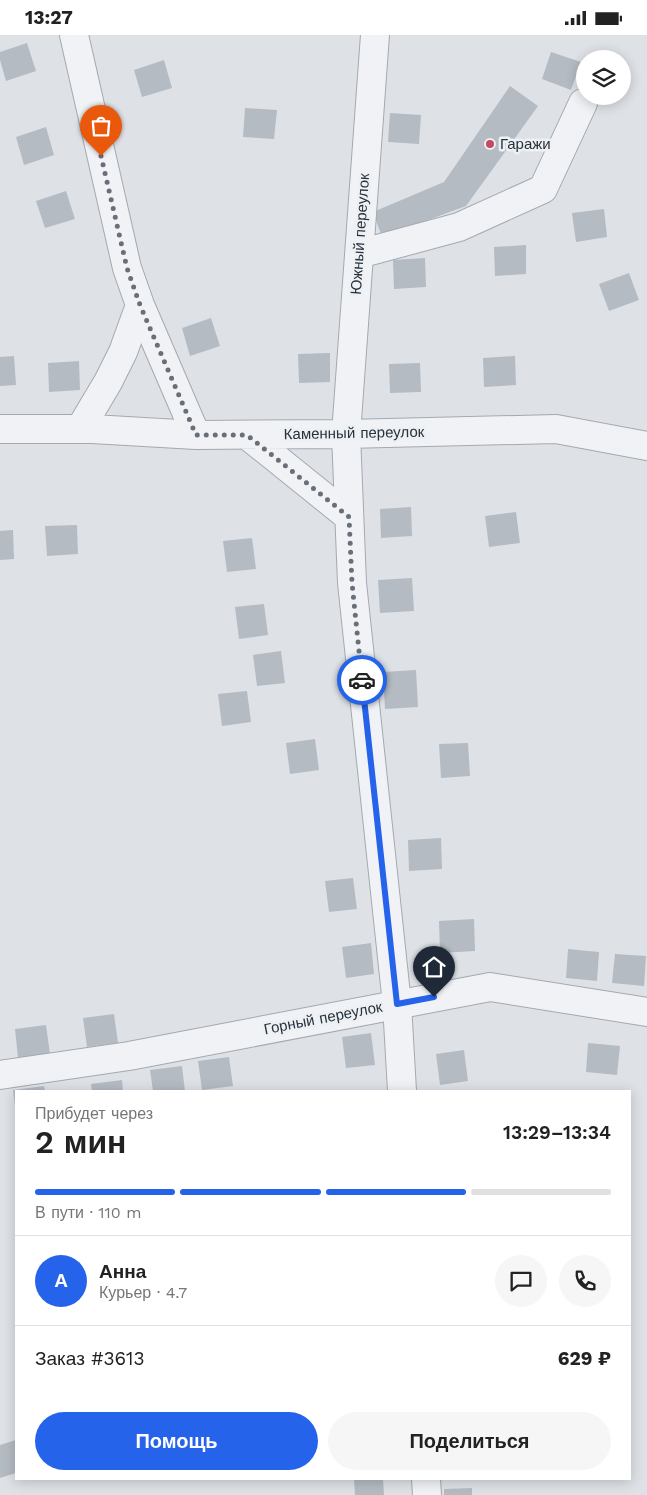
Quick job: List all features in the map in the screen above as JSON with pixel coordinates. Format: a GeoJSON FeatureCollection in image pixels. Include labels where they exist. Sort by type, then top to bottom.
{"type":"FeatureCollection","features":[{"type":"Feature","properties":{"kind":"street"},"geometry":{"type":"LineString","coordinates":[[74,35],[127,268],[140,305],[196,435]]}},
{"type":"Feature","properties":{"kind":"street","name":"Южный переулок"},"geometry":{"type":"LineString","coordinates":[[374,35],[346,434],[352,583],[397,1004],[402,1090]]}},
{"type":"Feature","properties":{"kind":"street"},"geometry":{"type":"LineString","coordinates":[[359,254],[459,227],[543,189],[582,105]]}},
{"type":"Feature","properties":{"kind":"street"},"geometry":{"type":"LineString","coordinates":[[80,429],[112,375],[140,305]]}},
{"type":"Feature","properties":{"kind":"street","name":"Каменный переулок"},"geometry":{"type":"LineString","coordinates":[[0,429],[80,429],[196,435],[247,435],[556,429],[647,446]]}},
{"type":"Feature","properties":{"kind":"street"},"geometry":{"type":"LineString","coordinates":[[247,435],[349,517]]}},
{"type":"Feature","properties":{"kind":"street","name":"Горный переулок"},"geometry":{"type":"LineString","coordinates":[[0,1075],[129,1056],[490,987],[647,1012]]}},
{"type":"Feature","properties":{"kind":"street"},"geometry":{"type":"LineString","coordinates":[[426,1480],[427,1495]]}},
{"type":"Feature","properties":{"kind":"building"},"geometry":{"type":"Polygon","coordinates":[[[27,43],[36,71],[6,81],[0,60],[0,52],[27,43]]]}},
{"type":"Feature","properties":{"kind":"building"},"geometry":{"type":"Polygon","coordinates":[[[551,52],[576,60],[576,76],[571,90],[542,79],[551,52]]]}},
{"type":"Feature","properties":{"kind":"building"},"geometry":{"type":"Polygon","coordinates":[[[164,60],[172,88],[142,97],[134,70],[164,60]]]}},
{"type":"Feature","properties":{"kind":"building","name":"Гаражи"},"geometry":{"type":"Polygon","coordinates":[[[510,86],[538,106],[466,206],[382,237],[373,212],[444,182],[510,86]]]}},
{"type":"Feature","properties":{"kind":"building"},"geometry":{"type":"Polygon","coordinates":[[[245,108],[277,110],[274,139],[243,137],[245,108]]]}},
{"type":"Feature","properties":{"kind":"building"},"geometry":{"type":"Polygon","coordinates":[[[390,113],[421,115],[419,144],[388,142],[390,113]]]}},
{"type":"Feature","properties":{"kind":"building"},"geometry":{"type":"Polygon","coordinates":[[[46,127],[54,155],[24,165],[16,137],[46,127]]]}},
{"type":"Feature","properties":{"kind":"building"},"geometry":{"type":"Polygon","coordinates":[[[66,191],[75,219],[45,228],[36,201],[66,191]]]}},
{"type":"Feature","properties":{"kind":"building"},"geometry":{"type":"Polygon","coordinates":[[[604,209],[607,237],[576,242],[572,213],[604,209]]]}},
{"type":"Feature","properties":{"kind":"building"},"geometry":{"type":"Polygon","coordinates":[[[526,245],[526,274],[495,276],[494,247],[526,245]]]}},
{"type":"Feature","properties":{"kind":"building"},"geometry":{"type":"Polygon","coordinates":[[[425,258],[426,287],[394,289],[393,260],[425,258]]]}},
{"type":"Feature","properties":{"kind":"building"},"geometry":{"type":"Polygon","coordinates":[[[629,273],[639,300],[609,311],[599,284],[629,273]]]}},
{"type":"Feature","properties":{"kind":"building"},"geometry":{"type":"Polygon","coordinates":[[[211,318],[220,346],[190,356],[182,328],[211,318]]]}},
{"type":"Feature","properties":{"kind":"building"},"geometry":{"type":"Polygon","coordinates":[[[330,353],[330,382],[299,383],[298,354],[330,353]]]}},
{"type":"Feature","properties":{"kind":"building"},"geometry":{"type":"Polygon","coordinates":[[[14,356],[16,385],[0,386],[0,357],[14,356]]]}},
{"type":"Feature","properties":{"kind":"building"},"geometry":{"type":"Polygon","coordinates":[[[515,356],[516,385],[484,387],[483,358],[515,356]]]}},
{"type":"Feature","properties":{"kind":"building"},"geometry":{"type":"Polygon","coordinates":[[[79,361],[80,390],[49,392],[48,363],[79,361]]]}},
{"type":"Feature","properties":{"kind":"building"},"geometry":{"type":"Polygon","coordinates":[[[420,363],[421,392],[390,393],[389,364],[420,363]]]}},
{"type":"Feature","properties":{"kind":"building"},"geometry":{"type":"Polygon","coordinates":[[[411,507],[412,536],[381,538],[380,509],[411,507]]]}},
{"type":"Feature","properties":{"kind":"building"},"geometry":{"type":"Polygon","coordinates":[[[516,512],[520,543],[489,547],[485,516],[516,512]]]}},
{"type":"Feature","properties":{"kind":"building"},"geometry":{"type":"Polygon","coordinates":[[[77,525],[78,554],[47,556],[45,526],[77,525]]]}},
{"type":"Feature","properties":{"kind":"building"},"geometry":{"type":"Polygon","coordinates":[[[13,530],[14,559],[0,560],[0,531],[13,530]]]}},
{"type":"Feature","properties":{"kind":"building"},"geometry":{"type":"Polygon","coordinates":[[[252,538],[256,569],[227,572],[223,541],[252,538]]]}},
{"type":"Feature","properties":{"kind":"building"},"geometry":{"type":"Polygon","coordinates":[[[412,578],[414,611],[380,613],[378,580],[412,578]]]}},
{"type":"Feature","properties":{"kind":"building"},"geometry":{"type":"Polygon","coordinates":[[[264,604],[268,635],[239,639],[235,607],[264,604]]]}},
{"type":"Feature","properties":{"kind":"building"},"geometry":{"type":"Polygon","coordinates":[[[281,651],[285,683],[257,686],[253,655],[281,651]]]}},
{"type":"Feature","properties":{"kind":"building"},"geometry":{"type":"Polygon","coordinates":[[[416,670],[418,707],[385,709],[383,672],[416,670]]]}},
{"type":"Feature","properties":{"kind":"building"},"geometry":{"type":"Polygon","coordinates":[[[247,691],[251,722],[222,726],[218,694],[247,691]]]}},
{"type":"Feature","properties":{"kind":"building"},"geometry":{"type":"Polygon","coordinates":[[[315,739],[319,770],[290,774],[286,743],[315,739]]]}},
{"type":"Feature","properties":{"kind":"building"},"geometry":{"type":"Polygon","coordinates":[[[468,743],[470,776],[441,778],[439,744],[468,743]]]}},
{"type":"Feature","properties":{"kind":"building"},"geometry":{"type":"Polygon","coordinates":[[[441,838],[442,869],[409,871],[408,840],[441,838]]]}},
{"type":"Feature","properties":{"kind":"building"},"geometry":{"type":"Polygon","coordinates":[[[353,878],[357,909],[329,912],[325,881],[353,878]]]}},
{"type":"Feature","properties":{"kind":"building"},"geometry":{"type":"Polygon","coordinates":[[[474,919],[475,951],[440,953],[439,921],[474,919]]]}},
{"type":"Feature","properties":{"kind":"building"},"geometry":{"type":"Polygon","coordinates":[[[371,943],[374,974],[346,978],[342,947],[371,943]]]}},
{"type":"Feature","properties":{"kind":"building"},"geometry":{"type":"Polygon","coordinates":[[[568,949],[599,952],[597,981],[566,978],[568,949]]]}},
{"type":"Feature","properties":{"kind":"building"},"geometry":{"type":"Polygon","coordinates":[[[615,954],[646,956],[644,986],[612,983],[615,954]]]}},
{"type":"Feature","properties":{"kind":"building"},"geometry":{"type":"Polygon","coordinates":[[[114,1014],[118,1043],[87,1047],[83,1018],[114,1014]]]}},
{"type":"Feature","properties":{"kind":"building"},"geometry":{"type":"Polygon","coordinates":[[[46,1025],[50,1054],[18,1058],[15,1029],[46,1025]]]}},
{"type":"Feature","properties":{"kind":"building"},"geometry":{"type":"Polygon","coordinates":[[[371,1033],[375,1065],[346,1068],[342,1037],[371,1033]]]}},
{"type":"Feature","properties":{"kind":"building"},"geometry":{"type":"Polygon","coordinates":[[[588,1043],[620,1046],[617,1075],[586,1072],[588,1043]]]}},
{"type":"Feature","properties":{"kind":"building"},"geometry":{"type":"Polygon","coordinates":[[[464,1050],[468,1081],[440,1085],[436,1054],[464,1050]]]}},
{"type":"Feature","properties":{"kind":"building"},"geometry":{"type":"Polygon","coordinates":[[[229,1057],[233,1086],[202,1090],[198,1061],[229,1057]]]}},
{"type":"Feature","properties":{"kind":"building"},"geometry":{"type":"Polygon","coordinates":[[[182,1066],[185,1090],[153,1090],[150,1070],[182,1066]]]}},
{"type":"Feature","properties":{"kind":"building"},"geometry":{"type":"Polygon","coordinates":[[[122,1080],[123,1090],[92,1090],[91,1084],[122,1080]]]}},
{"type":"Feature","properties":{"kind":"building"},"geometry":{"type":"Polygon","coordinates":[[[44,1086],[45,1090],[15,1090],[15,1105],[13,1090],[44,1086]]]}},
{"type":"Feature","properties":{"kind":"building"},"geometry":{"type":"Polygon","coordinates":[[[15,1440],[15,1473],[0,1478],[0,1445],[15,1440]]]}},
{"type":"Feature","properties":{"kind":"building"},"geometry":{"type":"Polygon","coordinates":[[[354,1480],[383,1480],[384,1495],[355,1495],[354,1480]]]}},
{"type":"Feature","properties":{"kind":"building"},"geometry":{"type":"Polygon","coordinates":[[[472,1488],[472,1495],[444,1495],[444,1489],[472,1488]]]}},
{"type":"Feature","properties":{"kind":"way so far"},"geometry":{"type":"LineString","coordinates":[[101,156],[127,268],[140,305],[196,435],[247,435],[349,517],[352,583],[362,680]]}},
{"type":"Feature","properties":{"kind":"place","name":"Гаражи"},"geometry":{"type":"Point","coordinates":[490,144]}},
{"type":"Feature","properties":{"kind":"route"},"geometry":{"type":"LineString","coordinates":[[362,680],[397,1004],[434,997]]}}]}
